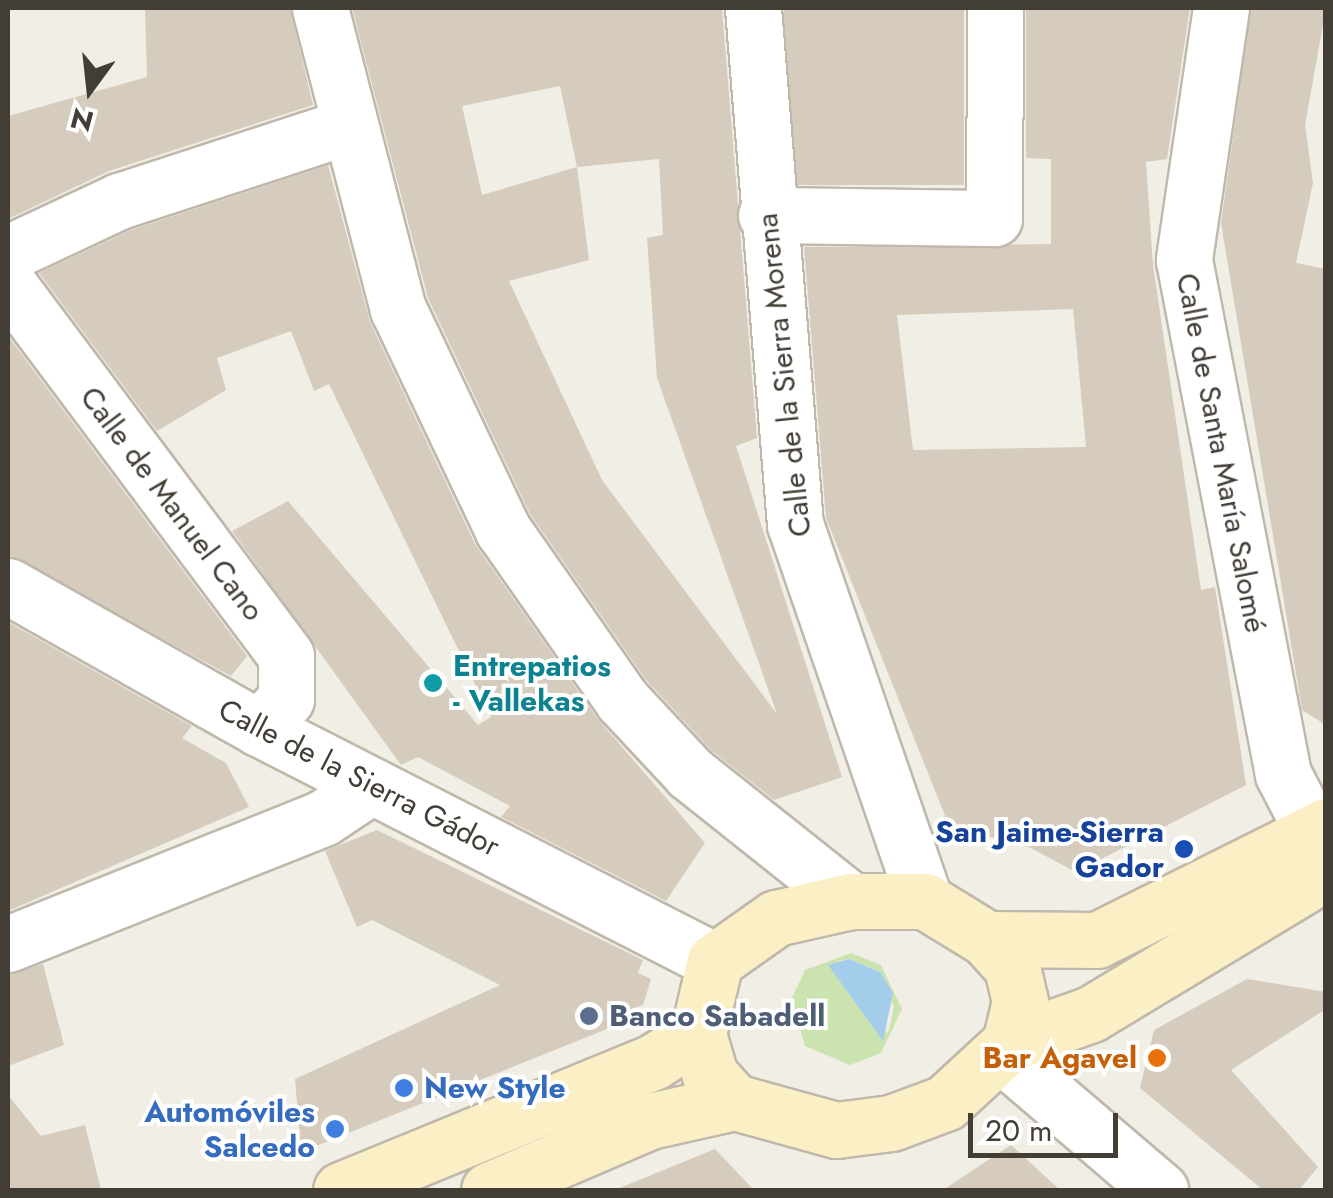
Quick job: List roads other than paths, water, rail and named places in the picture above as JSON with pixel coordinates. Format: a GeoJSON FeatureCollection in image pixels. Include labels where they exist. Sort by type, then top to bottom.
{"type":"FeatureCollection","features":[{"type":"Feature","properties":{"kind":"main road"},"geometry":{"type":"LineString","coordinates":[[987,939],[1098,940],[1321,843]]}},
{"type":"Feature","properties":{"kind":"main road"},"geometry":{"type":"LineString","coordinates":[[489,1190],[650,1121],[734,1102],[836,1130],[891,1123],[945,1103],[1006,1049],[1091,1014],[1321,843]]}},
{"type":"Feature","properties":{"kind":"main road"},"geometry":{"type":"LineString","coordinates":[[734,1102],[710,1074],[698,1034],[715,962],[776,918],[850,901],[925,902],[987,939],[1012,967],[1020,1001],[1006,1049]]}},
{"type":"Feature","properties":{"kind":"main road"},"geometry":{"type":"LineString","coordinates":[[341,1190],[653,1062],[698,1034]]}},
{"type":"Feature","properties":{"kind":"street"},"geometry":{"type":"LineString","coordinates":[[320,8],[346,127],[398,309],[503,530],[622,700],[690,773],[850,901]]}},
{"type":"Feature","properties":{"kind":"street","name":"Calle de la Sierra Morena"},"geometry":{"type":"LineString","coordinates":[[753,8],[766,214],[795,524],[925,902]]}},
{"type":"Feature","properties":{"kind":"street"},"geometry":{"type":"LineString","coordinates":[[766,214],[994,218],[995,8]]}},
{"type":"Feature","properties":{"kind":"street","name":"Calle de Santa María Salomé"},"geometry":{"type":"LineString","coordinates":[[1221,8],[1184,260],[1283,774],[1321,843]]}},
{"type":"Feature","properties":{"kind":"street"},"geometry":{"type":"LineString","coordinates":[[8,252],[119,201],[346,127]]}},
{"type":"Feature","properties":{"kind":"street","name":"Calle de Manuel Cano"},"geometry":{"type":"LineString","coordinates":[[8,284],[286,656],[286,699],[259,728]]}},
{"type":"Feature","properties":{"kind":"street","name":"Calle de la Sierra Gádor"},"geometry":{"type":"LineString","coordinates":[[8,586],[259,728],[715,962]]}},
{"type":"Feature","properties":{"kind":"street"},"geometry":{"type":"LineString","coordinates":[[8,944],[323,818],[371,786]]}},
{"type":"Feature","properties":{"kind":"street"},"geometry":{"type":"LineString","coordinates":[[1006,1049],[1160,1190]]}},
{"type":"Feature","properties":{"kind":"water"},"geometry":{"type":"Polygon","coordinates":[[[849,959],[880,972],[893,993],[883,1041],[828,965],[849,959]]]}},
{"type":"Feature","properties":{"kind":"place","name":"Entrepatios - Vallekas"},"geometry":{"type":"Point","coordinates":[433,683]}},
{"type":"Feature","properties":{"kind":"place","name":"San Jaime-Sierra Gador"},"geometry":{"type":"Point","coordinates":[1184,849]}},
{"type":"Feature","properties":{"kind":"place","name":"Banco Sabadell"},"geometry":{"type":"Point","coordinates":[589,1016]}},
{"type":"Feature","properties":{"kind":"place","name":"Bar Agavel"},"geometry":{"type":"Point","coordinates":[1157,1058]}},
{"type":"Feature","properties":{"kind":"place","name":"New Style"},"geometry":{"type":"Point","coordinates":[404,1088]}},
{"type":"Feature","properties":{"kind":"place","name":"Automóviles Salcedo"},"geometry":{"type":"Point","coordinates":[335,1129]}}]}
